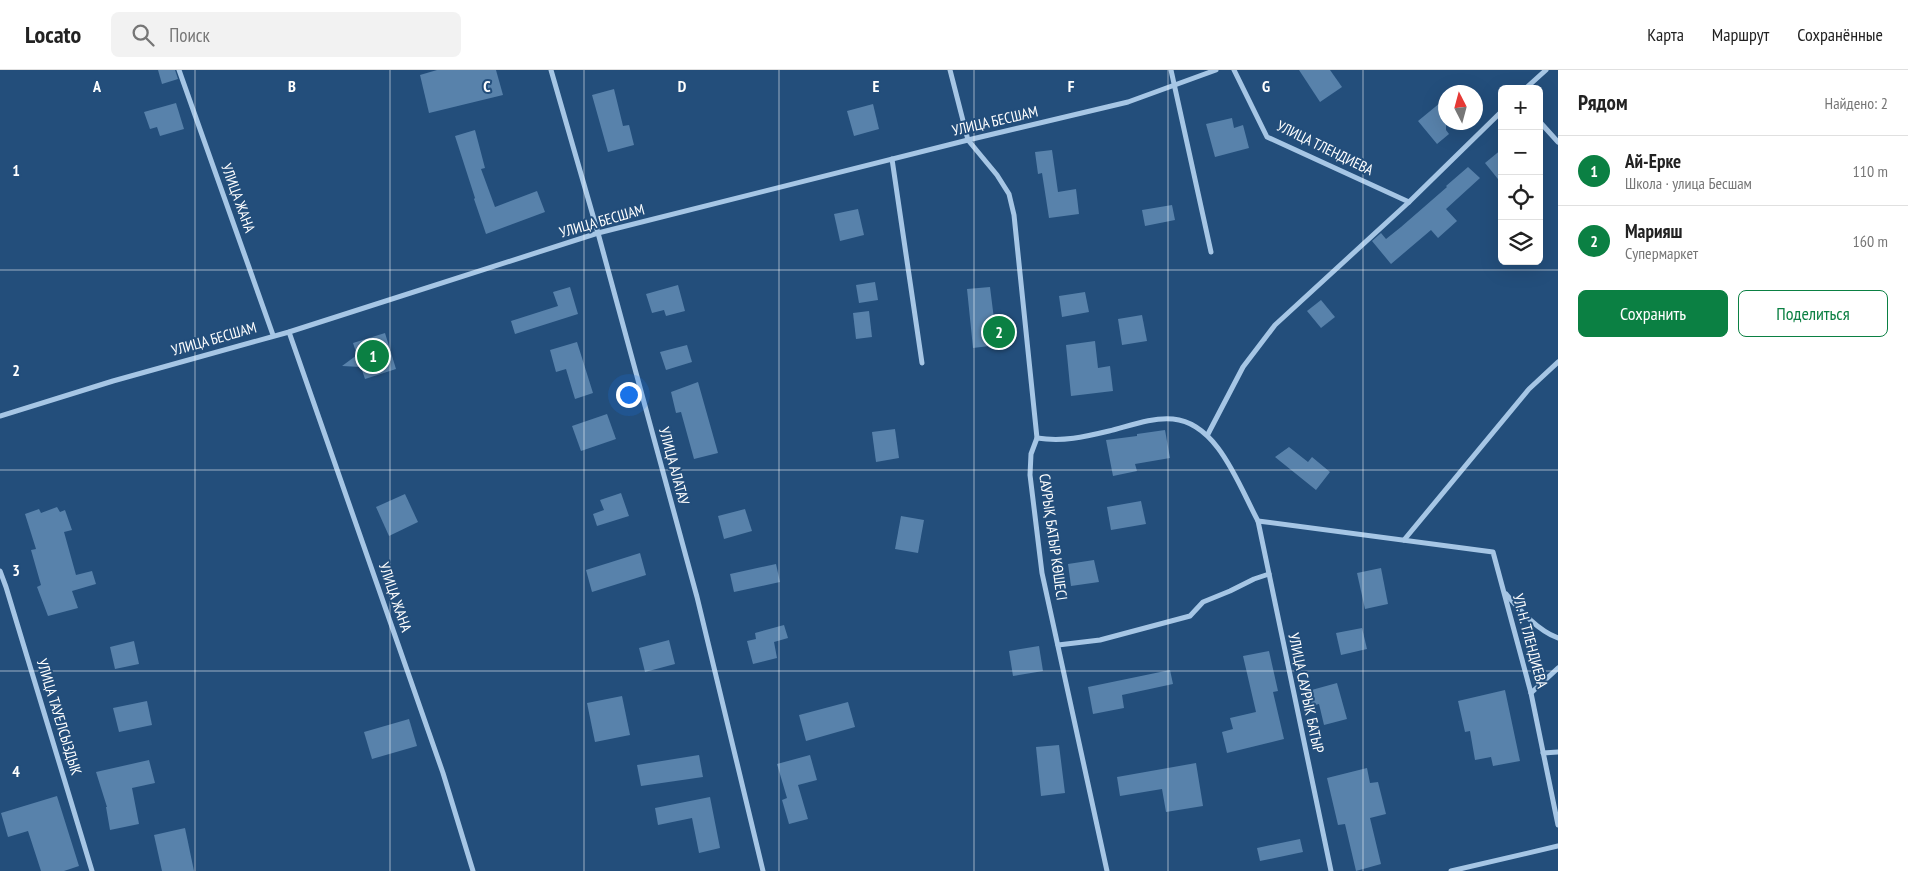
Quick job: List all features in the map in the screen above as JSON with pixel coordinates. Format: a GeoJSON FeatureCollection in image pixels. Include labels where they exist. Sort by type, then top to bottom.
{"type":"FeatureCollection","features":[{"type":"Feature","properties":{"kind":"street","name":"УЛИЦА ЖАНА"},"geometry":{"type":"LineString","coordinates":[[179,70],[273,335]]}},
{"type":"Feature","properties":{"kind":"street","name":"УЛИЦА АЛАТАУ"},"geometry":{"type":"LineString","coordinates":[[551,70],[598,233],[697,597],[763,871]]}},
{"type":"Feature","properties":{"kind":"street","name":"САУРЫҚ БАТЫР КӨШЕСІ"},"geometry":{"type":"LineString","coordinates":[[950,70],[968,140],[997,175],[1009,194],[1014,215],[1037,438],[1031,454],[1030,475],[1042,573],[1107,871]]}},
{"type":"Feature","properties":{"kind":"street"},"geometry":{"type":"LineString","coordinates":[[1171,70],[1211,252]]}},
{"type":"Feature","properties":{"kind":"street","name":"УЛИЦА БЕСШАМ"},"geometry":{"type":"LineString","coordinates":[[0,416],[113,381],[289,332],[598,233],[968,140],[1128,102],[1216,70]]}},
{"type":"Feature","properties":{"kind":"street","name":"УЛИЦА ТЛЕНДИЕВА"},"geometry":{"type":"LineString","coordinates":[[1234,70],[1267,137],[1409,202]]}},
{"type":"Feature","properties":{"kind":"street"},"geometry":{"type":"LineString","coordinates":[[1529,85],[1546,70]]}},
{"type":"Feature","properties":{"kind":"street"},"geometry":{"type":"LineString","coordinates":[[1037,438],[1053,441],[1073,440],[1155,420],[1174,419],[1192,425],[1208,434],[1243,367],[1275,325],[1409,202],[1498,115]]}},
{"type":"Feature","properties":{"kind":"street"},"geometry":{"type":"LineString","coordinates":[[1543,125],[1558,142]]}},
{"type":"Feature","properties":{"kind":"street"},"geometry":{"type":"LineString","coordinates":[[892,159],[922,363]]}},
{"type":"Feature","properties":{"kind":"street","name":"УЛИЦА ЖАНА"},"geometry":{"type":"LineString","coordinates":[[289,332],[443,773],[473,871]]}},
{"type":"Feature","properties":{"kind":"street"},"geometry":{"type":"LineString","coordinates":[[1258,520],[1404,540],[1530,389],[1558,362]]}},
{"type":"Feature","properties":{"kind":"street","name":"УЛИЦА САУРЫК БАТЫР"},"geometry":{"type":"LineString","coordinates":[[1208,434],[1220,449],[1258,520],[1331,871]]}},
{"type":"Feature","properties":{"kind":"street","name":"УЛ. Н. ТЛЕНДИЕВА"},"geometry":{"type":"LineString","coordinates":[[1404,540],[1493,552],[1531,693],[1558,825]]}},
{"type":"Feature","properties":{"kind":"street","name":"УЛИЦА ТАУЕЛСЫЗДЫК"},"geometry":{"type":"LineString","coordinates":[[0,571],[92,871]]}},
{"type":"Feature","properties":{"kind":"street"},"geometry":{"type":"LineString","coordinates":[[1058,645],[1100,640],[1190,616],[1203,602],[1269,574]]}},
{"type":"Feature","properties":{"kind":"street"},"geometry":{"type":"LineString","coordinates":[[1504,592],[1527,617],[1552,636],[1558,638]]}},
{"type":"Feature","properties":{"kind":"street"},"geometry":{"type":"LineString","coordinates":[[1531,693],[1558,668]]}},
{"type":"Feature","properties":{"kind":"street"},"geometry":{"type":"LineString","coordinates":[[1543,753],[1558,752]]}},
{"type":"Feature","properties":{"kind":"street"},"geometry":{"type":"LineString","coordinates":[[1451,871],[1558,846]]}},
{"type":"Feature","properties":{"kind":"building"},"geometry":{"type":"Polygon","coordinates":[[[158,70],[175,70],[178,79],[162,84],[158,70]]]}},
{"type":"Feature","properties":{"kind":"building"},"geometry":{"type":"Polygon","coordinates":[[[437,70],[496,70],[503,95],[429,113],[420,75],[437,70]]]}},
{"type":"Feature","properties":{"kind":"building"},"geometry":{"type":"Polygon","coordinates":[[[1299,70],[1330,70],[1342,87],[1320,102],[1299,70]]]}},
{"type":"Feature","properties":{"kind":"building"},"geometry":{"type":"Polygon","coordinates":[[[614,89],[623,126],[629,125],[634,145],[608,152],[592,95],[614,89]]]}},
{"type":"Feature","properties":{"kind":"building"},"geometry":{"type":"Polygon","coordinates":[[[176,103],[184,129],[160,136],[157,127],[150,129],[144,112],[176,103]]]}},
{"type":"Feature","properties":{"kind":"building"},"geometry":{"type":"Polygon","coordinates":[[[873,104],[879,129],[854,136],[847,111],[873,104]]]}},
{"type":"Feature","properties":{"kind":"building"},"geometry":{"type":"Polygon","coordinates":[[[1438,105],[1438,130],[1446,130],[1449,134],[1437,144],[1418,121],[1438,105]]]}},
{"type":"Feature","properties":{"kind":"building"},"geometry":{"type":"Polygon","coordinates":[[[1232,118],[1234,128],[1243,125],[1249,148],[1215,157],[1206,124],[1232,118]]]}},
{"type":"Feature","properties":{"kind":"building"},"geometry":{"type":"Polygon","coordinates":[[[475,130],[485,168],[481,169],[495,207],[537,191],[545,212],[486,234],[455,136],[475,130]]]}},
{"type":"Feature","properties":{"kind":"building"},"geometry":{"type":"Polygon","coordinates":[[[1052,150],[1058,192],[1076,189],[1079,214],[1049,218],[1042,173],[1038,174],[1035,152],[1052,150]]]}},
{"type":"Feature","properties":{"kind":"building"},"geometry":{"type":"Polygon","coordinates":[[[1498,152],[1498,179],[1485,163],[1498,152]]]}},
{"type":"Feature","properties":{"kind":"building"},"geometry":{"type":"Polygon","coordinates":[[[1468,167],[1480,178],[1446,209],[1457,221],[1438,238],[1431,230],[1391,264],[1372,241],[1381,233],[1386,239],[1468,167]]]}},
{"type":"Feature","properties":{"kind":"building"},"geometry":{"type":"Polygon","coordinates":[[[1172,205],[1175,220],[1145,226],[1142,210],[1172,205]]]}},
{"type":"Feature","properties":{"kind":"building"},"geometry":{"type":"Polygon","coordinates":[[[858,209],[864,235],[840,241],[834,214],[858,209]]]}},
{"type":"Feature","properties":{"kind":"building"},"geometry":{"type":"Polygon","coordinates":[[[875,282],[878,300],[859,303],[856,285],[875,282]]]}},
{"type":"Feature","properties":{"kind":"building"},"geometry":{"type":"Polygon","coordinates":[[[678,285],[685,311],[666,316],[664,310],[652,313],[646,294],[678,285]]]}},
{"type":"Feature","properties":{"kind":"building"},"geometry":{"type":"Polygon","coordinates":[[[570,287],[578,314],[515,334],[511,321],[558,306],[553,292],[570,287]]]}},
{"type":"Feature","properties":{"kind":"building"},"geometry":{"type":"Polygon","coordinates":[[[990,287],[994,319],[1003,318],[1006,344],[973,348],[967,289],[990,287]]]}},
{"type":"Feature","properties":{"kind":"building"},"geometry":{"type":"Polygon","coordinates":[[[1085,292],[1089,312],[1062,317],[1059,296],[1085,292]]]}},
{"type":"Feature","properties":{"kind":"building"},"geometry":{"type":"Polygon","coordinates":[[[1321,300],[1335,317],[1321,328],[1307,311],[1321,300]]]}},
{"type":"Feature","properties":{"kind":"building"},"geometry":{"type":"Polygon","coordinates":[[[869,311],[872,337],[856,339],[853,313],[869,311]]]}},
{"type":"Feature","properties":{"kind":"building"},"geometry":{"type":"Polygon","coordinates":[[[1142,315],[1147,341],[1122,345],[1118,319],[1142,315]]]}},
{"type":"Feature","properties":{"kind":"building"},"geometry":{"type":"Polygon","coordinates":[[[385,333],[396,369],[365,379],[361,367],[342,366],[357,355],[353,343],[385,333]]]}},
{"type":"Feature","properties":{"kind":"building"},"geometry":{"type":"Polygon","coordinates":[[[1095,341],[1098,368],[1110,366],[1113,391],[1071,396],[1066,345],[1095,341]]]}},
{"type":"Feature","properties":{"kind":"building"},"geometry":{"type":"Polygon","coordinates":[[[577,342],[593,393],[575,399],[566,369],[556,372],[550,350],[577,342]]]}},
{"type":"Feature","properties":{"kind":"building"},"geometry":{"type":"Polygon","coordinates":[[[687,345],[692,362],[666,370],[660,352],[687,345]]]}},
{"type":"Feature","properties":{"kind":"building"},"geometry":{"type":"Polygon","coordinates":[[[698,382],[718,453],[694,459],[681,412],[676,413],[671,392],[698,382]]]}},
{"type":"Feature","properties":{"kind":"building"},"geometry":{"type":"Polygon","coordinates":[[[607,414],[616,439],[581,451],[572,426],[607,414]]]}},
{"type":"Feature","properties":{"kind":"building"},"geometry":{"type":"Polygon","coordinates":[[[895,429],[899,458],[876,462],[872,432],[895,429]]]}},
{"type":"Feature","properties":{"kind":"building"},"geometry":{"type":"Polygon","coordinates":[[[1165,430],[1170,458],[1135,464],[1137,471],[1113,476],[1106,440],[1165,430]]]}},
{"type":"Feature","properties":{"kind":"building"},"geometry":{"type":"Polygon","coordinates":[[[1289,447],[1308,462],[1312,457],[1330,472],[1316,490],[1275,457],[1289,447]]]}},
{"type":"Feature","properties":{"kind":"building"},"geometry":{"type":"Polygon","coordinates":[[[621,493],[629,516],[597,526],[593,514],[604,510],[600,500],[621,493]]]}},
{"type":"Feature","properties":{"kind":"building"},"geometry":{"type":"Polygon","coordinates":[[[405,494],[418,522],[389,536],[376,507],[405,494]]]}},
{"type":"Feature","properties":{"kind":"building"},"geometry":{"type":"Polygon","coordinates":[[[1141,501],[1146,524],[1111,530],[1107,507],[1141,501]]]}},
{"type":"Feature","properties":{"kind":"building"},"geometry":{"type":"Polygon","coordinates":[[[57,507],[60,512],[65,510],[72,530],[64,532],[76,575],[92,571],[96,584],[72,591],[78,608],[48,616],[37,587],[41,585],[31,550],[36,549],[25,514],[39,509],[41,513],[57,507]]]}},
{"type":"Feature","properties":{"kind":"building"},"geometry":{"type":"Polygon","coordinates":[[[745,509],[752,531],[724,539],[718,516],[745,509]]]}},
{"type":"Feature","properties":{"kind":"building"},"geometry":{"type":"Polygon","coordinates":[[[901,516],[924,520],[918,553],[895,549],[901,516]]]}},
{"type":"Feature","properties":{"kind":"building"},"geometry":{"type":"Polygon","coordinates":[[[640,553],[646,575],[592,592],[586,570],[640,553]]]}},
{"type":"Feature","properties":{"kind":"building"},"geometry":{"type":"Polygon","coordinates":[[[1094,560],[1099,582],[1071,586],[1068,564],[1094,560]]]}},
{"type":"Feature","properties":{"kind":"building"},"geometry":{"type":"Polygon","coordinates":[[[776,564],[780,582],[734,592],[730,574],[776,564]]]}},
{"type":"Feature","properties":{"kind":"building"},"geometry":{"type":"Polygon","coordinates":[[[1381,568],[1388,604],[1365,609],[1357,573],[1381,568]]]}},
{"type":"Feature","properties":{"kind":"building"},"geometry":{"type":"Polygon","coordinates":[[[784,625],[788,638],[774,642],[777,658],[753,664],[747,641],[756,639],[755,633],[784,625]]]}},
{"type":"Feature","properties":{"kind":"building"},"geometry":{"type":"Polygon","coordinates":[[[1362,628],[1367,649],[1341,655],[1336,633],[1362,628]]]}},
{"type":"Feature","properties":{"kind":"building"},"geometry":{"type":"Polygon","coordinates":[[[669,640],[675,664],[645,672],[639,648],[669,640]]]}},
{"type":"Feature","properties":{"kind":"building"},"geometry":{"type":"Polygon","coordinates":[[[134,641],[139,664],[115,669],[110,647],[134,641]]]}},
{"type":"Feature","properties":{"kind":"building"},"geometry":{"type":"Polygon","coordinates":[[[1039,646],[1043,671],[1013,676],[1009,651],[1039,646]]]}},
{"type":"Feature","properties":{"kind":"building"},"geometry":{"type":"Polygon","coordinates":[[[1269,651],[1278,691],[1273,692],[1284,739],[1227,753],[1222,732],[1233,729],[1230,718],[1256,712],[1243,656],[1269,651]]]}},
{"type":"Feature","properties":{"kind":"building"},"geometry":{"type":"Polygon","coordinates":[[[1170,670],[1173,684],[1122,695],[1124,708],[1093,714],[1088,687],[1170,670]]]}},
{"type":"Feature","properties":{"kind":"building"},"geometry":{"type":"Polygon","coordinates":[[[1337,683],[1347,719],[1324,725],[1319,704],[1312,706],[1308,691],[1337,683]]]}},
{"type":"Feature","properties":{"kind":"building"},"geometry":{"type":"Polygon","coordinates":[[[1505,690],[1520,761],[1493,766],[1491,757],[1475,760],[1470,731],[1465,732],[1458,701],[1505,690]]]}},
{"type":"Feature","properties":{"kind":"building"},"geometry":{"type":"Polygon","coordinates":[[[622,696],[630,735],[595,742],[587,703],[622,696]]]}},
{"type":"Feature","properties":{"kind":"building"},"geometry":{"type":"Polygon","coordinates":[[[147,701],[152,725],[119,732],[113,708],[147,701]]]}},
{"type":"Feature","properties":{"kind":"building"},"geometry":{"type":"Polygon","coordinates":[[[848,702],[855,727],[806,741],[799,715],[848,702]]]}},
{"type":"Feature","properties":{"kind":"building"},"geometry":{"type":"Polygon","coordinates":[[[409,719],[417,746],[372,759],[364,732],[409,719]]]}},
{"type":"Feature","properties":{"kind":"building"},"geometry":{"type":"Polygon","coordinates":[[[1059,745],[1065,793],[1041,796],[1036,747],[1059,745]]]}},
{"type":"Feature","properties":{"kind":"building"},"geometry":{"type":"Polygon","coordinates":[[[699,755],[703,777],[641,786],[637,765],[699,755]]]}},
{"type":"Feature","properties":{"kind":"building"},"geometry":{"type":"Polygon","coordinates":[[[810,755],[817,780],[798,785],[808,819],[789,824],[782,800],[787,798],[777,764],[810,755]]]}},
{"type":"Feature","properties":{"kind":"building"},"geometry":{"type":"Polygon","coordinates":[[[149,760],[155,783],[132,788],[139,824],[110,830],[107,807],[96,772],[149,760]]]}},
{"type":"Feature","properties":{"kind":"building"},"geometry":{"type":"Polygon","coordinates":[[[1196,763],[1203,806],[1166,812],[1162,789],[1120,796],[1117,777],[1196,763]]]}},
{"type":"Feature","properties":{"kind":"building"},"geometry":{"type":"Polygon","coordinates":[[[1367,768],[1370,783],[1378,782],[1386,814],[1370,818],[1381,864],[1356,871],[1345,824],[1338,825],[1327,778],[1367,768]]]}},
{"type":"Feature","properties":{"kind":"building"},"geometry":{"type":"Polygon","coordinates":[[[57,796],[79,866],[64,871],[41,871],[28,831],[8,837],[1,813],[57,796]]]}},
{"type":"Feature","properties":{"kind":"building"},"geometry":{"type":"Polygon","coordinates":[[[710,797],[720,848],[699,853],[692,818],[658,825],[655,808],[710,797]]]}},
{"type":"Feature","properties":{"kind":"building"},"geometry":{"type":"Polygon","coordinates":[[[185,828],[194,871],[162,871],[154,835],[185,828]]]}},
{"type":"Feature","properties":{"kind":"building"},"geometry":{"type":"Polygon","coordinates":[[[1300,839],[1303,852],[1260,861],[1257,848],[1300,839]]]}},
{"type":"Feature","properties":{"kind":"place","name":"Марияш"},"geometry":{"type":"Point","coordinates":[999,332]}},
{"type":"Feature","properties":{"kind":"place","name":"Ай-Ерке"},"geometry":{"type":"Point","coordinates":[373,356]}}]}
